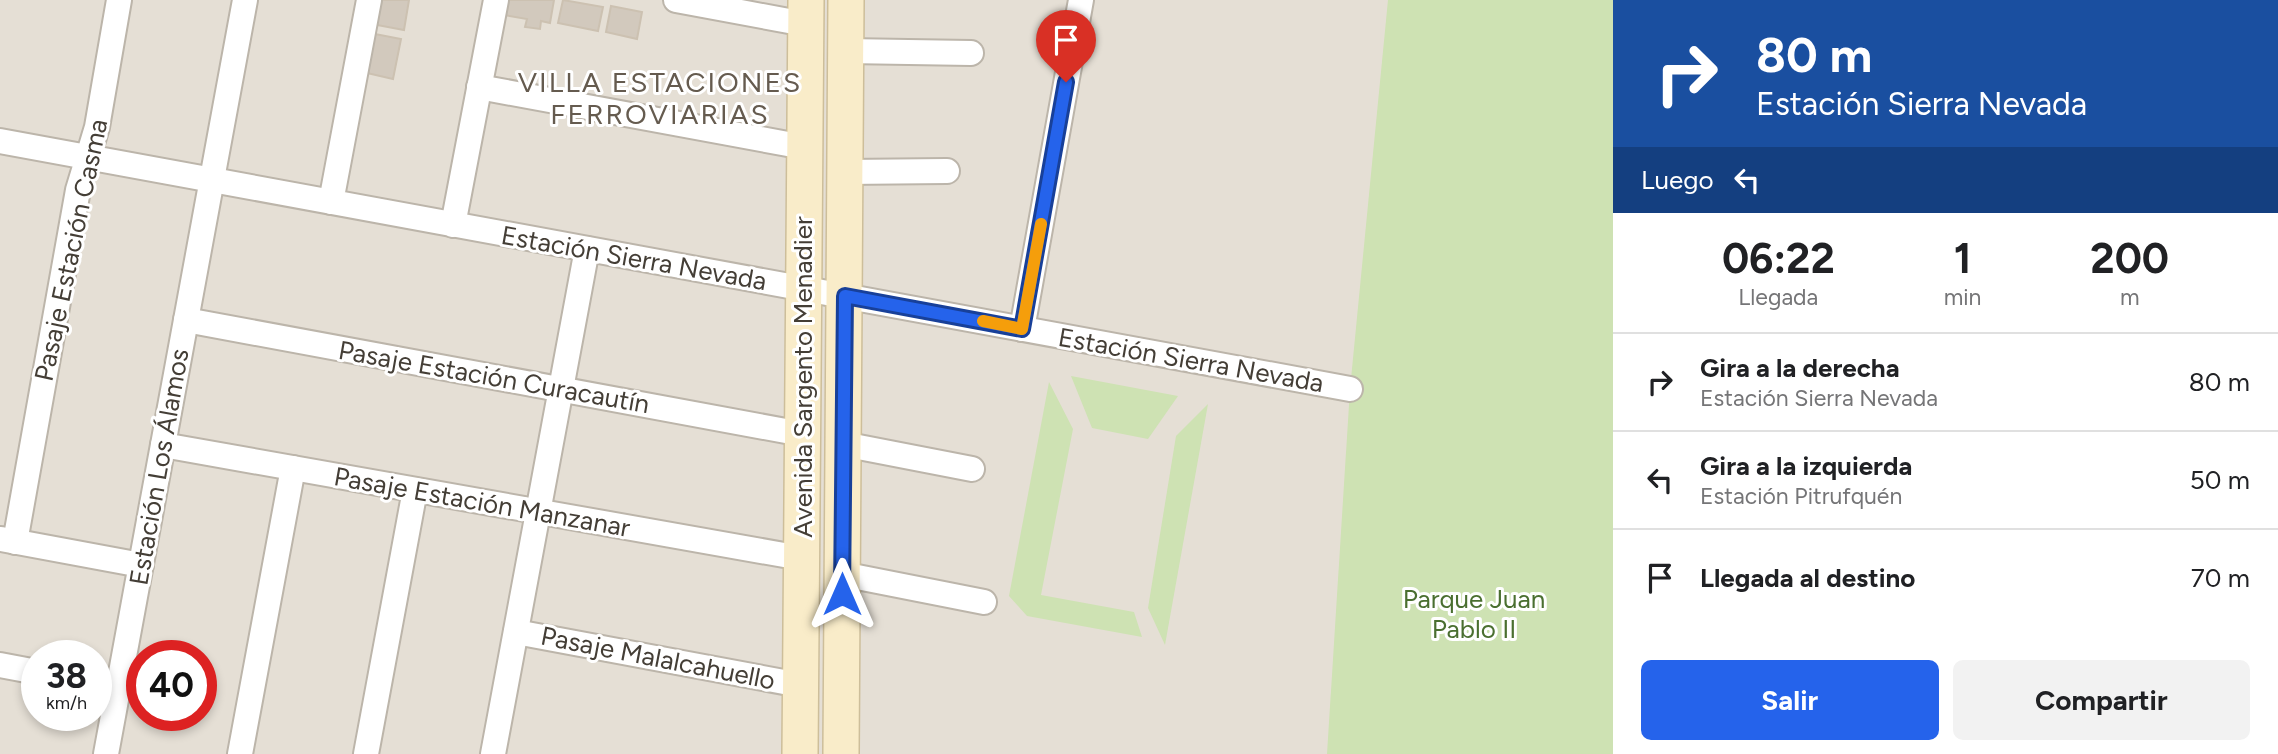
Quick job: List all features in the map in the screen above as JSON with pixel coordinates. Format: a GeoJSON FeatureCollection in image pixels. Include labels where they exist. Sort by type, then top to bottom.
{"type":"FeatureCollection","features":[{"type":"Feature","properties":{"kind":"street","name":"Pasaje Estación Casma"},"geometry":{"type":"LineString","coordinates":[[7,540],[78,190],[97,127],[119,0]]}},
{"type":"Feature","properties":{"kind":"street","name":"Estación Los Álamos"},"geometry":{"type":"LineString","coordinates":[[112,667],[141,565],[245,0]]}},
{"type":"Feature","properties":{"kind":"street"},"geometry":{"type":"LineString","coordinates":[[331,202],[369,0]]}},
{"type":"Feature","properties":{"kind":"street"},"geometry":{"type":"LineString","coordinates":[[453,225],[496,0]]}},
{"type":"Feature","properties":{"kind":"street"},"geometry":{"type":"LineString","coordinates":[[676,0],[805,12]]}},
{"type":"Feature","properties":{"kind":"street","name":"Avenida Sargento Menadier"},"geometry":{"type":"LineString","coordinates":[[841,754],[846,0]]}},
{"type":"Feature","properties":{"kind":"street"},"geometry":{"type":"LineString","coordinates":[[1022,329],[1081,0]]}},
{"type":"Feature","properties":{"kind":"street","name":"Avenida Sargento Menadier"},"geometry":{"type":"LineString","coordinates":[[800,754],[805,12]]}},
{"type":"Feature","properties":{"kind":"street"},"geometry":{"type":"LineString","coordinates":[[846,51],[971,53]]}},
{"type":"Feature","properties":{"kind":"street"},"geometry":{"type":"LineString","coordinates":[[479,87],[804,146]]}},
{"type":"Feature","properties":{"kind":"street","name":"Estación Sierra Nevada"},"geometry":{"type":"LineString","coordinates":[[0,141],[1350,389]]}},
{"type":"Feature","properties":{"kind":"street"},"geometry":{"type":"LineString","coordinates":[[845,172],[947,171]]}},
{"type":"Feature","properties":{"kind":"street"},"geometry":{"type":"LineString","coordinates":[[493,754],[587,249]]}},
{"type":"Feature","properties":{"kind":"street","name":"Pasaje Estación Curacautín"},"geometry":{"type":"LineString","coordinates":[[186,320],[802,434]]}},
{"type":"Feature","properties":{"kind":"street"},"geometry":{"type":"LineString","coordinates":[[843,444],[972,469]]}},
{"type":"Feature","properties":{"kind":"street","name":"Pasaje Estación Manzanar"},"geometry":{"type":"LineString","coordinates":[[163,445],[802,558]]}},
{"type":"Feature","properties":{"kind":"street"},"geometry":{"type":"LineString","coordinates":[[240,754],[293,468]]}},
{"type":"Feature","properties":{"kind":"street"},"geometry":{"type":"LineString","coordinates":[[366,754],[415,490]]}},
{"type":"Feature","properties":{"kind":"street"},"geometry":{"type":"LineString","coordinates":[[7,540],[141,565]]}},
{"type":"Feature","properties":{"kind":"street"},"geometry":{"type":"LineString","coordinates":[[842,573],[985,602]]}},
{"type":"Feature","properties":{"kind":"street","name":"Pasaje Malalcahuello"},"geometry":{"type":"LineString","coordinates":[[516,632],[800,685]]}},
{"type":"Feature","properties":{"kind":"street"},"geometry":{"type":"LineString","coordinates":[[0,665],[21,668]]}},
{"type":"Feature","properties":{"kind":"street","name":"Estación Los Álamos"},"geometry":{"type":"LineString","coordinates":[[106,731],[106,754]]}},
{"type":"Feature","properties":{"kind":"shaded area"},"geometry":{"type":"Polygon","coordinates":[[[0,0],[1613,0],[1613,754],[0,754],[0,0]]]}},
{"type":"Feature","properties":{"kind":"green space","name":"Parque Juan Pablo II"},"geometry":{"type":"Polygon","coordinates":[[[1388,0],[1613,0],[1613,754],[1327,754],[1350,389],[1388,0]]]}},
{"type":"Feature","properties":{"kind":"green space"},"geometry":{"type":"Polygon","coordinates":[[[1071,376],[1178,396],[1148,439],[1092,428],[1071,376]]]}},
{"type":"Feature","properties":{"kind":"green space"},"geometry":{"type":"Polygon","coordinates":[[[1049,382],[1073,429],[1041,595],[1134,612],[1142,637],[1027,616],[1009,596],[1049,382]]]}},
{"type":"Feature","properties":{"kind":"green space"},"geometry":{"type":"Polygon","coordinates":[[[1208,404],[1165,645],[1148,608],[1176,436],[1208,404]]]}},
{"type":"Feature","properties":{"kind":"building"},"geometry":{"type":"Polygon","coordinates":[[[382,0],[409,0],[404,30],[377,25],[382,0]]]}},
{"type":"Feature","properties":{"kind":"building"},"geometry":{"type":"Polygon","coordinates":[[[500,0],[554,0],[550,23],[541,21],[540,29],[525,27],[527,19],[498,14],[500,0]]]}},
{"type":"Feature","properties":{"kind":"building"},"geometry":{"type":"Polygon","coordinates":[[[563,0],[603,7],[598,31],[558,23],[563,0]]]}},
{"type":"Feature","properties":{"kind":"building"},"geometry":{"type":"Polygon","coordinates":[[[611,6],[642,12],[637,39],[606,32],[611,6]]]}},
{"type":"Feature","properties":{"kind":"building"},"geometry":{"type":"Polygon","coordinates":[[[375,34],[401,39],[393,79],[367,73],[375,34]]]}},
{"type":"Feature","properties":{"kind":"slow traffic"},"geometry":{"type":"LineString","coordinates":[[983,321],[1022,329],[1041,224]]}},
{"type":"Feature","properties":{"kind":"district","name":"VILLA ESTACIONES FERROVIARIAS"},"geometry":{"type":"Point","coordinates":[660,98]}},
{"type":"Feature","properties":{"kind":"route"},"geometry":{"type":"LineString","coordinates":[[842,594],[845,296],[1022,329],[1066,82]]}}]}
